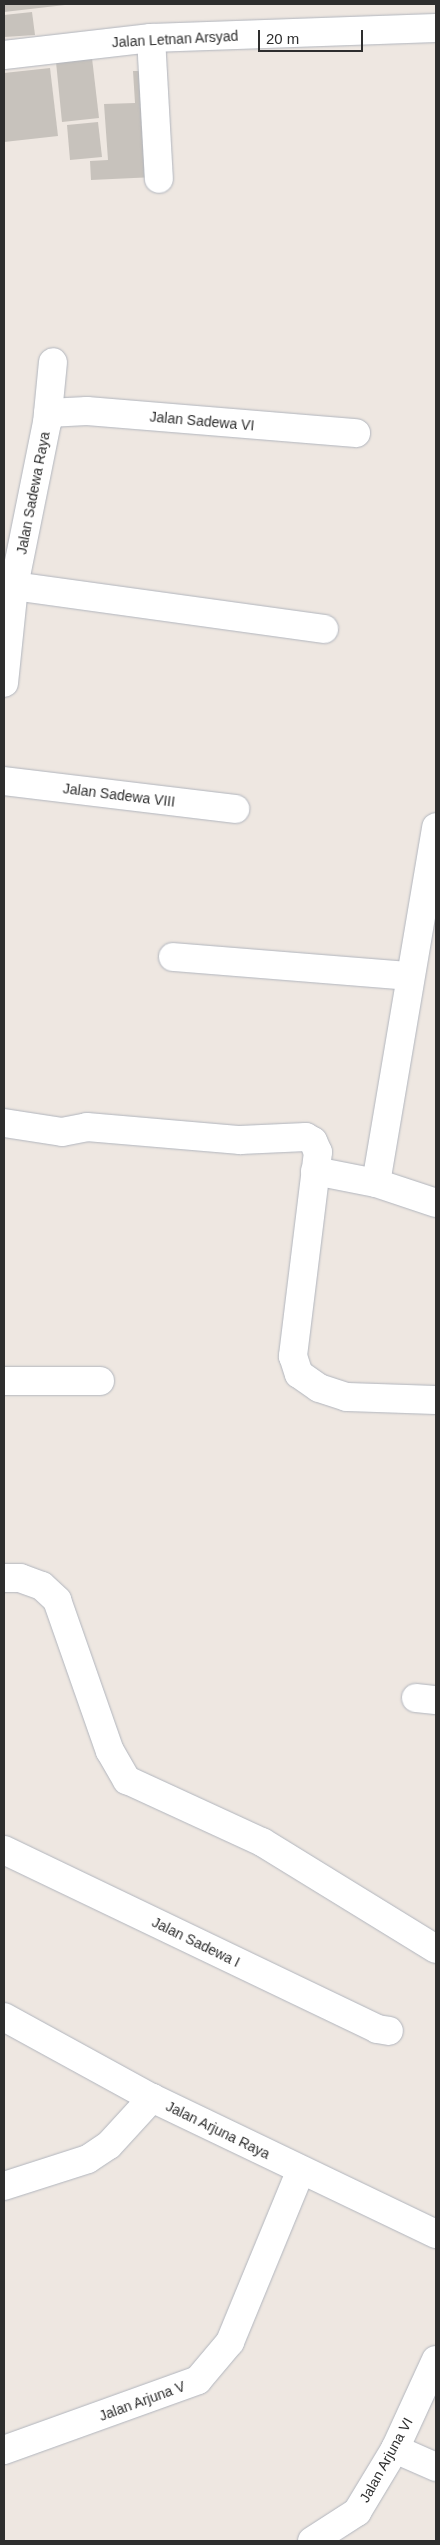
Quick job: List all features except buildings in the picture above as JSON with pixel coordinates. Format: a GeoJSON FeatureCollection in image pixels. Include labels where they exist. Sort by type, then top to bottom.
{"type":"FeatureCollection","features":[{"type":"Feature","properties":{"kind":"street","name":"Jalan Letnan Arsyad"},"geometry":{"type":"LineString","coordinates":[[4,54],[151,38],[436,28]]}},
{"type":"Feature","properties":{"kind":"street"},"geometry":{"type":"LineString","coordinates":[[151,38],[160,179]]}},
{"type":"Feature","properties":{"kind":"street","name":"Jalan Sadewa Raya"},"geometry":{"type":"LineString","coordinates":[[4,683],[14,586],[14,536],[48,413],[53,362]]}},
{"type":"Feature","properties":{"kind":"street","name":"Jalan Sadewa VI"},"geometry":{"type":"LineString","coordinates":[[48,413],[87,411],[356,433]]}},
{"type":"Feature","properties":{"kind":"street"},"geometry":{"type":"LineString","coordinates":[[14,586],[324,629]]}},
{"type":"Feature","properties":{"kind":"street","name":"Jalan Sadewa VIII"},"geometry":{"type":"LineString","coordinates":[[4,781],[234,809]]}},
{"type":"Feature","properties":{"kind":"street"},"geometry":{"type":"LineString","coordinates":[[376,1183],[409,976],[436,827]]}},
{"type":"Feature","properties":{"kind":"street"},"geometry":{"type":"LineString","coordinates":[[173,957],[409,976]]}},
{"type":"Feature","properties":{"kind":"street"},"geometry":{"type":"LineString","coordinates":[[4,1122],[62,1132],[87,1126],[240,1140],[306,1137],[314,1141],[318,1152],[293,1356],[300,1374],[319,1388],[348,1397],[436,1400]]}},
{"type":"Feature","properties":{"kind":"street"},"geometry":{"type":"LineString","coordinates":[[315,1171],[376,1183],[436,1203]]}},
{"type":"Feature","properties":{"kind":"street"},"geometry":{"type":"LineString","coordinates":[[4,1381],[100,1381]]}},
{"type":"Feature","properties":{"kind":"street"},"geometry":{"type":"LineString","coordinates":[[4,1578],[20,1578],[42,1586],[57,1600],[110,1751],[127,1780],[262,1842],[436,1949]]}},
{"type":"Feature","properties":{"kind":"street","name":"Jalan Sadewa I"},"geometry":{"type":"LineString","coordinates":[[4,1850],[377,2029],[389,2030]]}},
{"type":"Feature","properties":{"kind":"street","name":"Jalan Arjuna Raya"},"geometry":{"type":"LineString","coordinates":[[4,2017],[152,2098],[436,2234]]}},
{"type":"Feature","properties":{"kind":"street"},"geometry":{"type":"LineString","coordinates":[[4,2186],[88,2160],[109,2145],[152,2098]]}},
{"type":"Feature","properties":{"kind":"street","name":"Jalan Arjuna V"},"geometry":{"type":"LineString","coordinates":[[4,2450],[198,2380],[230,2342],[301,2170]]}},
{"type":"Feature","properties":{"kind":"street","name":"Jalan Arjuna VI"},"geometry":{"type":"LineString","coordinates":[[312,2541],[357,2512],[394,2449],[436,2360]]}},
{"type":"Feature","properties":{"kind":"street"},"geometry":{"type":"LineString","coordinates":[[394,2449],[436,2467]]}}]}
